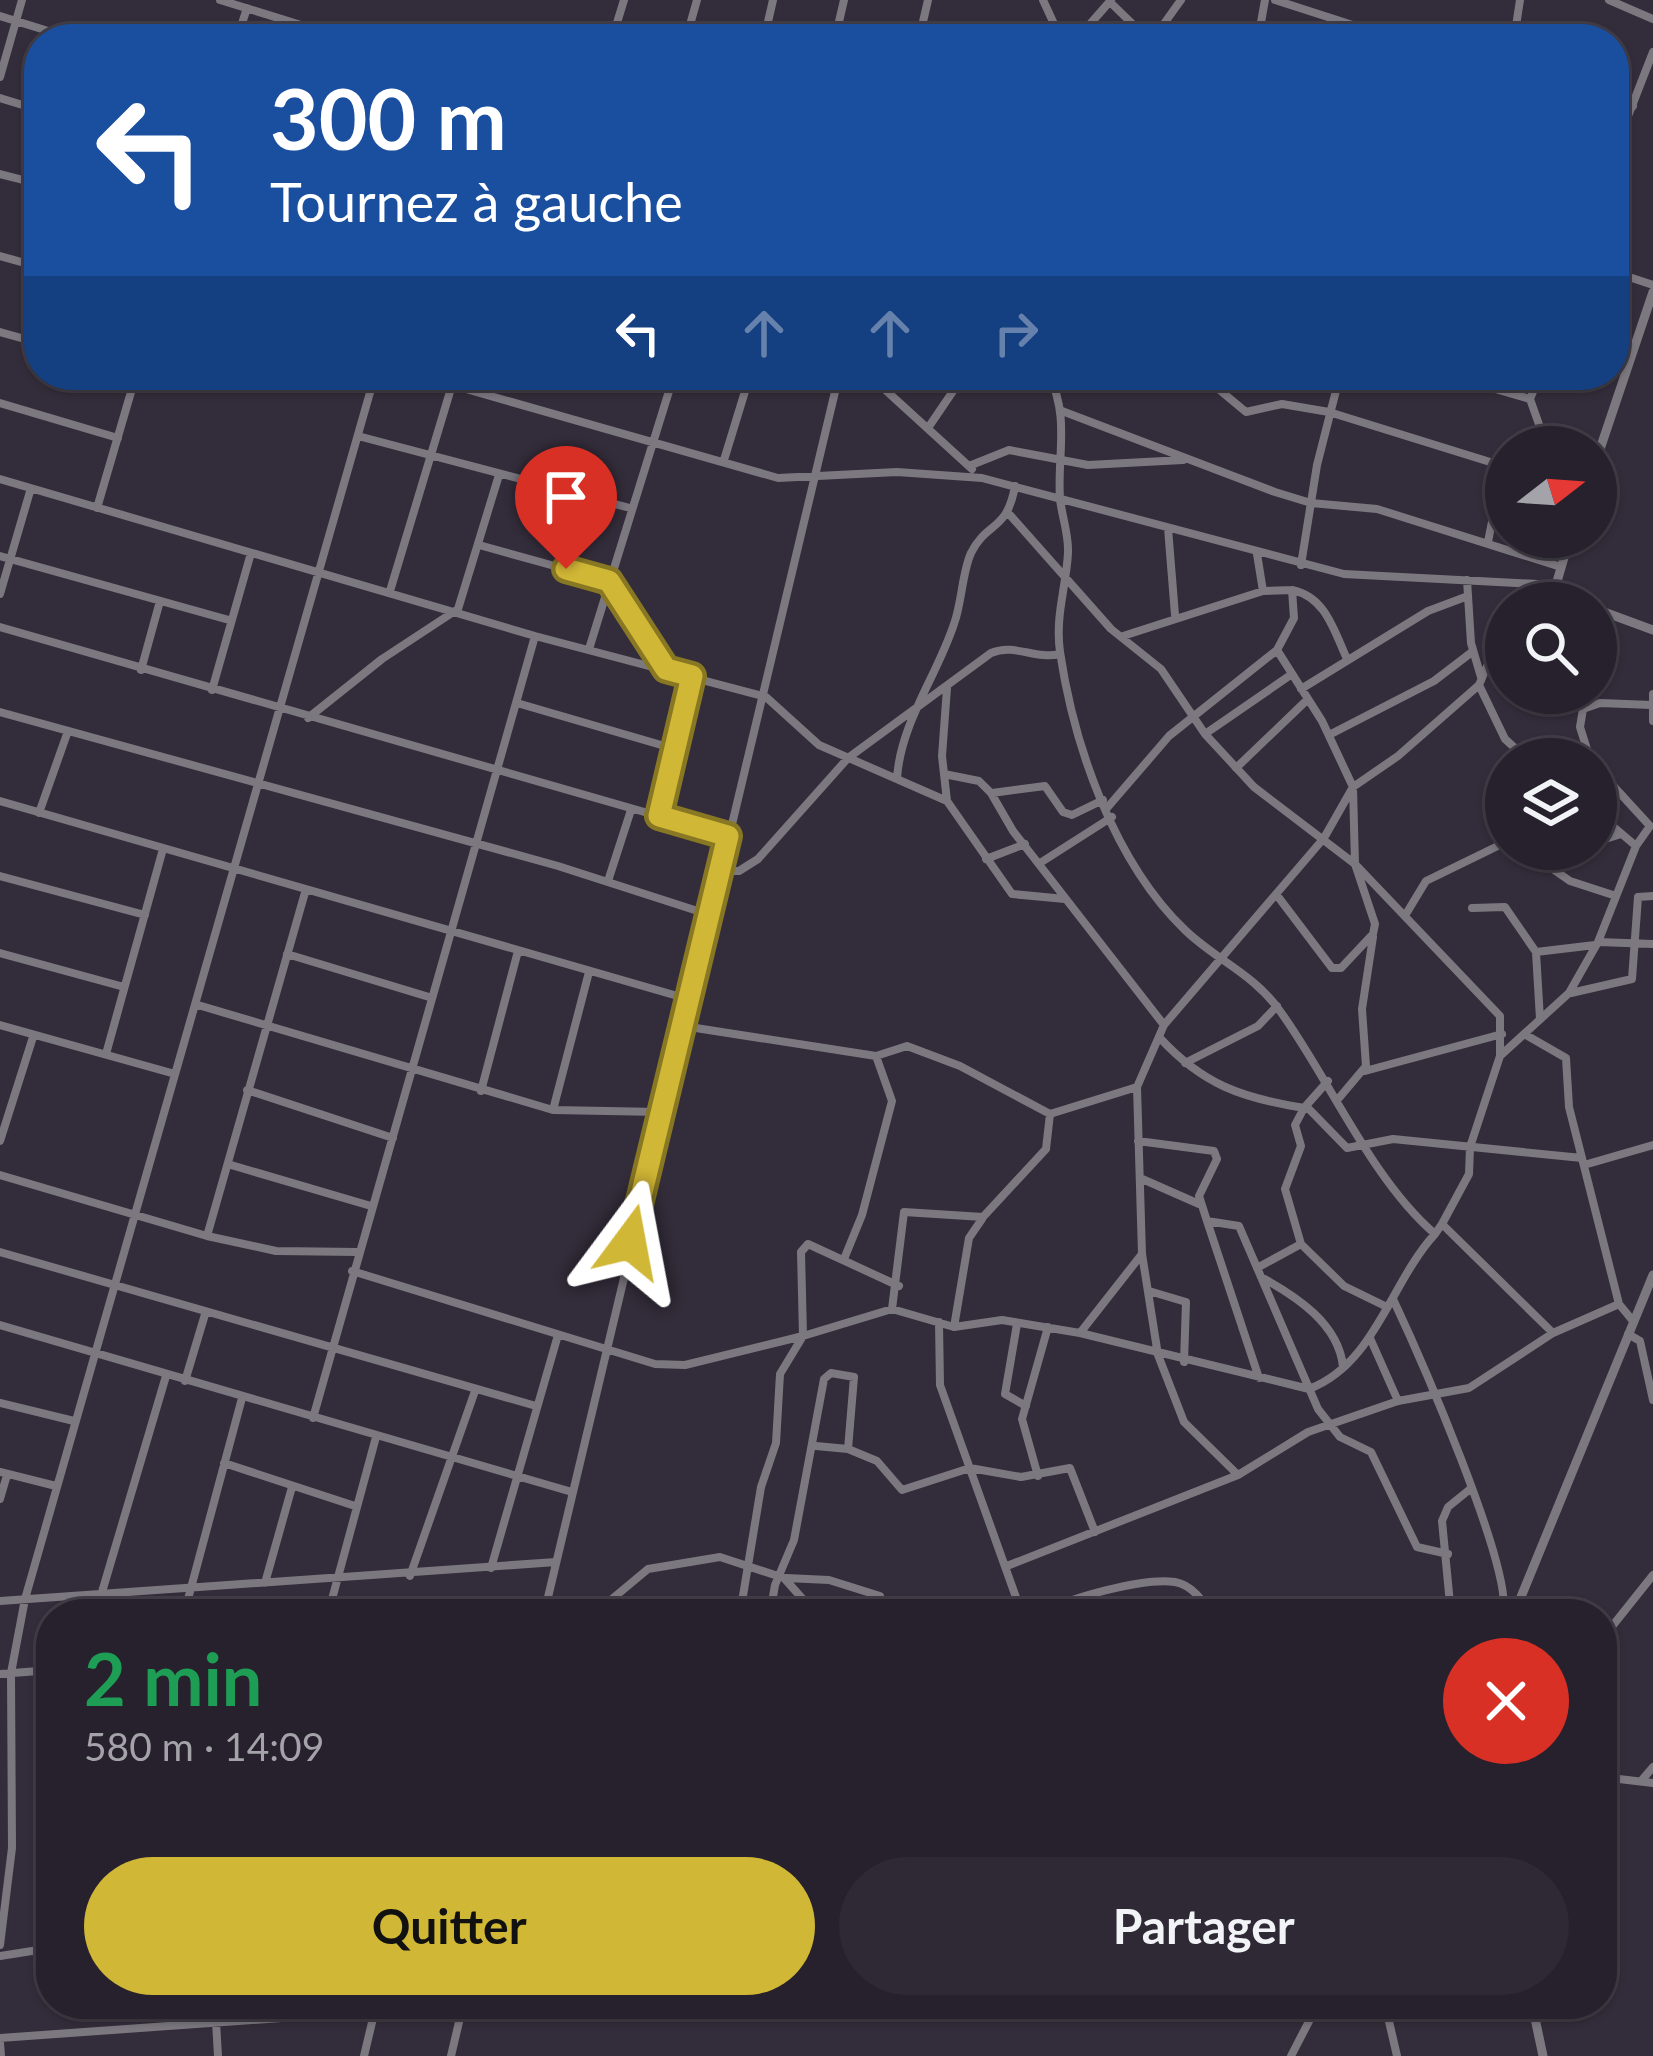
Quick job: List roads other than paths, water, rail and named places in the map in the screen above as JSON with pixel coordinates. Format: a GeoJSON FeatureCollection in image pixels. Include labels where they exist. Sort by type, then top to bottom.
{"type":"FeatureCollection","features":[{"type":"Feature","properties":{"kind":"street"},"geometry":{"type":"LineString","coordinates":[[0,77],[22,0]]}},
{"type":"Feature","properties":{"kind":"street"},"geometry":{"type":"LineString","coordinates":[[220,0],[298,24]]}},
{"type":"Feature","properties":{"kind":"street"},"geometry":{"type":"LineString","coordinates":[[1162,24],[1181,0]]}},
{"type":"Feature","properties":{"kind":"street"},"geometry":{"type":"LineString","coordinates":[[1275,0],[1334,24]]}},
{"type":"Feature","properties":{"kind":"street"},"geometry":{"type":"LineString","coordinates":[[1609,0],[1653,19]]}},
{"type":"Feature","properties":{"kind":"street"},"geometry":{"type":"LineString","coordinates":[[1111,2],[1134,24]]}},
{"type":"Feature","properties":{"kind":"street"},"geometry":{"type":"LineString","coordinates":[[242,24],[247,8]]}},
{"type":"Feature","properties":{"kind":"street"},"geometry":{"type":"LineString","coordinates":[[0,16],[26,24]]}},
{"type":"Feature","properties":{"kind":"street"},"geometry":{"type":"LineString","coordinates":[[1629,116],[1653,52]]}},
{"type":"Feature","properties":{"kind":"street"},"geometry":{"type":"LineString","coordinates":[[1629,105],[1633,106]]}},
{"type":"Feature","properties":{"kind":"street"},"geometry":{"type":"LineString","coordinates":[[1629,361],[1653,289]]}},
{"type":"Feature","properties":{"kind":"street"},"geometry":{"type":"LineString","coordinates":[[97,508],[132,390]]}},
{"type":"Feature","properties":{"kind":"street"},"geometry":{"type":"LineString","coordinates":[[0,1945],[12,1848],[5,1674],[371,390]]}},
{"type":"Feature","properties":{"kind":"street"},"geometry":{"type":"LineString","coordinates":[[390,591],[451,390]]}},
{"type":"Feature","properties":{"kind":"street"},"geometry":{"type":"LineString","coordinates":[[487,390],[761,475],[812,480],[897,472],[982,478],[1344,574],[1488,582]]}},
{"type":"Feature","properties":{"kind":"street"},"geometry":{"type":"LineString","coordinates":[[589,649],[629,508],[670,390]]}},
{"type":"Feature","properties":{"kind":"street"},"geometry":{"type":"LineString","coordinates":[[724,460],[745,390]]}},
{"type":"Feature","properties":{"kind":"street"},"geometry":{"type":"LineString","coordinates":[[547,1599],[707,914],[766,697],[835,390]]}},
{"type":"Feature","properties":{"kind":"street"},"geometry":{"type":"LineString","coordinates":[[886,390],[982,478]]}},
{"type":"Feature","properties":{"kind":"street"},"geometry":{"type":"LineString","coordinates":[[928,428],[954,390]]}},
{"type":"Feature","properties":{"kind":"street"},"geometry":{"type":"LineString","coordinates":[[1054,390],[1060,411],[1060,497],[1068,544],[1057,608],[1060,654],[1107,808],[1161,905],[1217,958],[1241,969],[1277,1006],[1414,1216],[1435,1234]]}},
{"type":"Feature","properties":{"kind":"street"},"geometry":{"type":"LineString","coordinates":[[1220,390],[1246,412],[1282,404],[1329,412],[1485,460]]}},
{"type":"Feature","properties":{"kind":"street"},"geometry":{"type":"LineString","coordinates":[[1301,565],[1336,390]]}},
{"type":"Feature","properties":{"kind":"street"},"geometry":{"type":"LineString","coordinates":[[1497,390],[1530,400]]}},
{"type":"Feature","properties":{"kind":"street"},"geometry":{"type":"LineString","coordinates":[[1534,390],[1530,400],[1539,426]]}},
{"type":"Feature","properties":{"kind":"street"},"geometry":{"type":"LineString","coordinates":[[1608,426],[1620,390]]}},
{"type":"Feature","properties":{"kind":"street"},"geometry":{"type":"LineString","coordinates":[[0,403],[118,438]]}},
{"type":"Feature","properties":{"kind":"street"},"geometry":{"type":"LineString","coordinates":[[1060,411],[1311,503],[1361,506],[1485,541]]}},
{"type":"Feature","properties":{"kind":"street"},"geometry":{"type":"LineString","coordinates":[[358,436],[629,508]]}},
{"type":"Feature","properties":{"kind":"street"},"geometry":{"type":"LineString","coordinates":[[969,466],[1009,451],[1088,465],[1191,459]]}},
{"type":"Feature","properties":{"kind":"street"},"geometry":{"type":"LineString","coordinates":[[308,718],[382,658],[458,610],[499,475]]}},
{"type":"Feature","properties":{"kind":"street"},"geometry":{"type":"LineString","coordinates":[[0,479],[536,636],[766,697],[809,737],[947,801]]}},
{"type":"Feature","properties":{"kind":"street"},"geometry":{"type":"LineString","coordinates":[[897,779],[901,749],[963,599],[971,553],[1010,515],[1016,486]]}},
{"type":"Feature","properties":{"kind":"street"},"geometry":{"type":"LineString","coordinates":[[0,594],[5,557],[31,488]]}},
{"type":"Feature","properties":{"kind":"street"},"geometry":{"type":"LineString","coordinates":[[352,1271],[675,1367],[892,1309],[954,1327],[1001,1320],[1080,1333],[1309,1389],[1343,1368],[1370,1338],[1469,1174],[1471,1147],[1500,1056],[1502,1034],[1492,1003],[1355,864],[1236,768],[1190,718],[1160,668],[1064,576],[1010,515]]}},
{"type":"Feature","properties":{"kind":"street"},"geometry":{"type":"LineString","coordinates":[[1168,528],[1175,615]]}},
{"type":"Feature","properties":{"kind":"street"},"geometry":{"type":"LineString","coordinates":[[479,544],[609,581],[666,669]]}},
{"type":"Feature","properties":{"kind":"street"},"geometry":{"type":"LineString","coordinates":[[212,691],[250,553]]}},
{"type":"Feature","properties":{"kind":"street"},"geometry":{"type":"LineString","coordinates":[[1257,554],[1263,591]]}},
{"type":"Feature","properties":{"kind":"street"},"geometry":{"type":"LineString","coordinates":[[5,557],[229,620]]}},
{"type":"Feature","properties":{"kind":"street"},"geometry":{"type":"LineString","coordinates":[[1535,558],[1561,567]]}},
{"type":"Feature","properties":{"kind":"street"},"geometry":{"type":"LineString","coordinates":[[1557,582],[1564,558]]}},
{"type":"Feature","properties":{"kind":"street"},"geometry":{"type":"LineString","coordinates":[[1467,580],[1472,652],[1505,738]]}},
{"type":"Feature","properties":{"kind":"street"},"geometry":{"type":"LineString","coordinates":[[1123,636],[1175,615],[1263,591],[1292,590],[1307,593],[1322,608],[1347,659]]}},
{"type":"Feature","properties":{"kind":"street"},"geometry":{"type":"LineString","coordinates":[[1040,863],[1107,808],[1144,762],[1190,718],[1276,650],[1294,618],[1292,590]]}},
{"type":"Feature","properties":{"kind":"street"},"geometry":{"type":"LineString","coordinates":[[1301,688],[1428,610],[1468,596]]}},
{"type":"Feature","properties":{"kind":"street"},"geometry":{"type":"LineString","coordinates":[[141,670],[160,601]]}},
{"type":"Feature","properties":{"kind":"street"},"geometry":{"type":"LineString","coordinates":[[1617,616],[1653,629]]}},
{"type":"Feature","properties":{"kind":"street"},"geometry":{"type":"LineString","coordinates":[[0,627],[728,836]]}},
{"type":"Feature","properties":{"kind":"street"},"geometry":{"type":"LineString","coordinates":[[313,1418],[409,1067],[536,636]]}},
{"type":"Feature","properties":{"kind":"street"},"geometry":{"type":"LineString","coordinates":[[719,871],[740,872],[758,859],[848,758],[1001,649],[1038,658],[1060,654]]}},
{"type":"Feature","properties":{"kind":"street"},"geometry":{"type":"LineString","coordinates":[[1276,650],[1329,735],[1353,788],[1355,864],[1374,916],[1362,1009],[1364,1071]]}},
{"type":"Feature","properties":{"kind":"street"},"geometry":{"type":"LineString","coordinates":[[1329,735],[1434,681],[1472,652]]}},
{"type":"Feature","properties":{"kind":"street"},"geometry":{"type":"LineString","coordinates":[[1238,1475],[1184,1422],[1158,1355],[1142,1254],[1137,1088],[1164,1024],[1324,838],[1353,788],[1398,756],[1480,681],[1485,670]]}},
{"type":"Feature","properties":{"kind":"street"},"geometry":{"type":"LineString","coordinates":[[1205,734],[1292,674]]}},
{"type":"Feature","properties":{"kind":"street"},"geometry":{"type":"LineString","coordinates":[[659,816],[692,676]]}},
{"type":"Feature","properties":{"kind":"street"},"geometry":{"type":"LineString","coordinates":[[947,687],[947,801],[1012,894],[1065,899]]}},
{"type":"Feature","properties":{"kind":"street"},"geometry":{"type":"LineString","coordinates":[[1653,694],[1653,721]]}},
{"type":"Feature","properties":{"kind":"street"},"geometry":{"type":"LineString","coordinates":[[1236,768],[1308,699]]}},
{"type":"Feature","properties":{"kind":"street"},"geometry":{"type":"LineString","coordinates":[[517,703],[675,749]]}},
{"type":"Feature","properties":{"kind":"street"},"geometry":{"type":"LineString","coordinates":[[1584,738],[1583,709],[1600,704],[1652,705]]}},
{"type":"Feature","properties":{"kind":"street"},"geometry":{"type":"LineString","coordinates":[[0,712],[608,881],[707,914]]}},
{"type":"Feature","properties":{"kind":"street"},"geometry":{"type":"LineString","coordinates":[[39,813],[68,731]]}},
{"type":"Feature","properties":{"kind":"street"},"geometry":{"type":"LineString","coordinates":[[944,774],[979,781],[991,794],[1065,899],[1164,1024]]}},
{"type":"Feature","properties":{"kind":"street"},"geometry":{"type":"LineString","coordinates":[[991,794],[1045,786],[1063,812],[1072,815],[1107,808]]}},
{"type":"Feature","properties":{"kind":"street"},"geometry":{"type":"LineString","coordinates":[[1500,1056],[1569,993],[1598,944],[1636,846],[1652,825],[1617,789]]}},
{"type":"Feature","properties":{"kind":"street"},"geometry":{"type":"LineString","coordinates":[[0,801],[688,999]]}},
{"type":"Feature","properties":{"kind":"street"},"geometry":{"type":"LineString","coordinates":[[608,881],[632,810]]}},
{"type":"Feature","properties":{"kind":"street"},"geometry":{"type":"LineString","coordinates":[[1617,830],[1636,846]]}},
{"type":"Feature","properties":{"kind":"street"},"geometry":{"type":"LineString","coordinates":[[1617,835],[1621,834]]}},
{"type":"Feature","properties":{"kind":"street"},"geometry":{"type":"LineString","coordinates":[[986,859],[1025,844]]}},
{"type":"Feature","properties":{"kind":"street"},"geometry":{"type":"LineString","coordinates":[[106,1054],[163,849]]}},
{"type":"Feature","properties":{"kind":"street"},"geometry":{"type":"LineString","coordinates":[[1406,914],[1426,881],[1485,852]]}},
{"type":"Feature","properties":{"kind":"street"},"geometry":{"type":"LineString","coordinates":[[1554,870],[1613,896]]}},
{"type":"Feature","properties":{"kind":"street"},"geometry":{"type":"LineString","coordinates":[[0,876],[145,916]]}},
{"type":"Feature","properties":{"kind":"street"},"geometry":{"type":"LineString","coordinates":[[207,1236],[306,889]]}},
{"type":"Feature","properties":{"kind":"street"},"geometry":{"type":"LineString","coordinates":[[1276,895],[1332,968],[1341,968],[1373,934]]}},
{"type":"Feature","properties":{"kind":"street"},"geometry":{"type":"LineString","coordinates":[[1569,993],[1630,981],[1639,943],[1638,897],[1653,896]]}},
{"type":"Feature","properties":{"kind":"street"},"geometry":{"type":"LineString","coordinates":[[1472,908],[1505,907],[1536,952],[1540,1020]]}},
{"type":"Feature","properties":{"kind":"street"},"geometry":{"type":"LineString","coordinates":[[1536,952],[1598,944],[1653,944]]}},
{"type":"Feature","properties":{"kind":"street"},"geometry":{"type":"LineString","coordinates":[[481,1090],[518,951]]}},
{"type":"Feature","properties":{"kind":"street"},"geometry":{"type":"LineString","coordinates":[[0,953],[124,987]]}},
{"type":"Feature","properties":{"kind":"street"},"geometry":{"type":"LineString","coordinates":[[287,954],[429,997]]}},
{"type":"Feature","properties":{"kind":"street"},"geometry":{"type":"LineString","coordinates":[[553,1111],[589,972]]}},
{"type":"Feature","properties":{"kind":"street"},"geometry":{"type":"LineString","coordinates":[[198,1005],[553,1111],[660,1112]]}},
{"type":"Feature","properties":{"kind":"street"},"geometry":{"type":"LineString","coordinates":[[1183,1064],[1258,1026],[1277,1006]]}},
{"type":"Feature","properties":{"kind":"street"},"geometry":{"type":"LineString","coordinates":[[0,1025],[175,1074]]}},
{"type":"Feature","properties":{"kind":"street"},"geometry":{"type":"LineString","coordinates":[[683,1026],[876,1056],[907,1046],[960,1066],[1050,1114],[1137,1088]]}},
{"type":"Feature","properties":{"kind":"street"},"geometry":{"type":"LineString","coordinates":[[1339,1098],[1364,1071],[1502,1034]]}},
{"type":"Feature","properties":{"kind":"street"},"geometry":{"type":"LineString","coordinates":[[1526,1035],[1566,1058],[1569,1107],[1619,1304],[1633,1321]]}},
{"type":"Feature","properties":{"kind":"street"},"geometry":{"type":"LineString","coordinates":[[0,1141],[33,1037]]}},
{"type":"Feature","properties":{"kind":"street"},"geometry":{"type":"LineString","coordinates":[[1159,1037],[1183,1064],[1245,1099],[1305,1107],[1342,1146],[1353,1148],[1363,1141],[1471,1147],[1583,1161],[1653,1144]]}},
{"type":"Feature","properties":{"kind":"street"},"geometry":{"type":"LineString","coordinates":[[844,1259],[862,1215],[892,1101],[876,1056]]}},
{"type":"Feature","properties":{"kind":"street"},"geometry":{"type":"LineString","coordinates":[[1328,1081],[1295,1125],[1300,1146],[1285,1183],[1301,1244],[1345,1286],[1390,1302],[1435,1394],[1504,1599]]}},
{"type":"Feature","properties":{"kind":"street"},"geometry":{"type":"LineString","coordinates":[[248,1090],[393,1138]]}},
{"type":"Feature","properties":{"kind":"street"},"geometry":{"type":"LineString","coordinates":[[0,1100],[12,1102]]}},
{"type":"Feature","properties":{"kind":"street"},"geometry":{"type":"LineString","coordinates":[[954,1327],[969,1238],[1046,1149],[1050,1114]]}},
{"type":"Feature","properties":{"kind":"street"},"geometry":{"type":"LineString","coordinates":[[1138,1141],[1214,1150],[1217,1159],[1201,1187],[1199,1204],[1259,1378]]}},
{"type":"Feature","properties":{"kind":"street"},"geometry":{"type":"LineString","coordinates":[[231,1165],[371,1205]]}},
{"type":"Feature","properties":{"kind":"street"},"geometry":{"type":"LineString","coordinates":[[0,1175],[207,1236],[276,1251],[358,1252]]}},
{"type":"Feature","properties":{"kind":"street"},"geometry":{"type":"LineString","coordinates":[[1140,1178],[1168,1186],[1199,1204]]}},
{"type":"Feature","properties":{"kind":"street"},"geometry":{"type":"LineString","coordinates":[[892,1309],[899,1286],[904,1212],[983,1217]]}},
{"type":"Feature","properties":{"kind":"street"},"geometry":{"type":"LineString","coordinates":[[1207,1221],[1239,1226],[1328,1426],[1371,1452],[1417,1547],[1448,1554]]}},
{"type":"Feature","properties":{"kind":"street"},"geometry":{"type":"LineString","coordinates":[[1442,1224],[1553,1333]]}},
{"type":"Feature","properties":{"kind":"street"},"geometry":{"type":"LineString","coordinates":[[743,1599],[761,1487],[776,1443],[780,1374],[803,1336],[803,1246],[812,1244],[899,1286]]}},
{"type":"Feature","properties":{"kind":"street"},"geometry":{"type":"LineString","coordinates":[[1259,1272],[1301,1244]]}},
{"type":"Feature","properties":{"kind":"street"},"geometry":{"type":"LineString","coordinates":[[0,1252],[536,1406]]}},
{"type":"Feature","properties":{"kind":"street"},"geometry":{"type":"LineString","coordinates":[[1080,1333],[1142,1254]]}},
{"type":"Feature","properties":{"kind":"street"},"geometry":{"type":"LineString","coordinates":[[1259,1272],[1324,1323],[1338,1342],[1343,1368]]}},
{"type":"Feature","properties":{"kind":"street"},"geometry":{"type":"LineString","coordinates":[[1520,1599],[1653,1275]]}},
{"type":"Feature","properties":{"kind":"street"},"geometry":{"type":"LineString","coordinates":[[1149,1291],[1186,1302],[1184,1362]]}},
{"type":"Feature","properties":{"kind":"street"},"geometry":{"type":"LineString","coordinates":[[1007,1566],[1238,1475],[1308,1432],[1398,1401],[1469,1388],[1553,1333],[1619,1304]]}},
{"type":"Feature","properties":{"kind":"street"},"geometry":{"type":"LineString","coordinates":[[185,1381],[206,1311]]}},
{"type":"Feature","properties":{"kind":"street"},"geometry":{"type":"LineString","coordinates":[[939,1322],[938,1371],[1017,1599]]}},
{"type":"Feature","properties":{"kind":"street"},"geometry":{"type":"LineString","coordinates":[[1017,1324],[1005,1394],[1026,1406]]}},
{"type":"Feature","properties":{"kind":"street"},"geometry":{"type":"LineString","coordinates":[[0,1325],[572,1492]]}},
{"type":"Feature","properties":{"kind":"street"},"geometry":{"type":"LineString","coordinates":[[1038,1475],[1022,1419],[1048,1328]]}},
{"type":"Feature","properties":{"kind":"street"},"geometry":{"type":"LineString","coordinates":[[1628,1334],[1640,1341],[1653,1400]]}},
{"type":"Feature","properties":{"kind":"street"},"geometry":{"type":"LineString","coordinates":[[491,1568],[557,1335]]}},
{"type":"Feature","properties":{"kind":"street"},"geometry":{"type":"LineString","coordinates":[[1370,1338],[1398,1401]]}},
{"type":"Feature","properties":{"kind":"street"},"geometry":{"type":"LineString","coordinates":[[775,1599],[816,1446],[824,1378],[831,1373],[854,1377],[848,1449]]}},
{"type":"Feature","properties":{"kind":"street"},"geometry":{"type":"LineString","coordinates":[[102,1592],[166,1376]]}},
{"type":"Feature","properties":{"kind":"street"},"geometry":{"type":"LineString","coordinates":[[410,1576],[475,1390]]}},
{"type":"Feature","properties":{"kind":"street"},"geometry":{"type":"LineString","coordinates":[[188,1599],[242,1398]]}},
{"type":"Feature","properties":{"kind":"street"},"geometry":{"type":"LineString","coordinates":[[0,1403],[74,1421]]}},
{"type":"Feature","properties":{"kind":"street"},"geometry":{"type":"LineString","coordinates":[[332,1599],[376,1437]]}},
{"type":"Feature","properties":{"kind":"street"},"geometry":{"type":"LineString","coordinates":[[816,1446],[848,1449],[877,1461],[902,1490],[970,1468],[1038,1475],[1070,1468],[1095,1532]]}},
{"type":"Feature","properties":{"kind":"street"},"geometry":{"type":"LineString","coordinates":[[224,1463],[355,1506]]}},
{"type":"Feature","properties":{"kind":"street"},"geometry":{"type":"LineString","coordinates":[[0,1498],[3,1473],[56,1486]]}},
{"type":"Feature","properties":{"kind":"street"},"geometry":{"type":"LineString","coordinates":[[266,1582],[292,1486]]}},
{"type":"Feature","properties":{"kind":"street"},"geometry":{"type":"LineString","coordinates":[[1450,1599],[1442,1521],[1448,1507],[1469,1490]]}},
{"type":"Feature","properties":{"kind":"street"},"geometry":{"type":"LineString","coordinates":[[612,1599],[648,1569],[720,1557],[782,1576],[829,1580],[880,1596]]}},
{"type":"Feature","properties":{"kind":"street"},"geometry":{"type":"LineString","coordinates":[[0,1601],[410,1576],[556,1562]]}},
{"type":"Feature","properties":{"kind":"street"},"geometry":{"type":"LineString","coordinates":[[1617,1620],[1653,1575]]}},
{"type":"Feature","properties":{"kind":"street"},"geometry":{"type":"LineString","coordinates":[[782,1576],[803,1599]]}},
{"type":"Feature","properties":{"kind":"street"},"geometry":{"type":"LineString","coordinates":[[1077,1599],[1170,1582],[1201,1599]]}},
{"type":"Feature","properties":{"kind":"street"},"geometry":{"type":"LineString","coordinates":[[5,1674],[36,1671]]}},
{"type":"Feature","properties":{"kind":"street"},"geometry":{"type":"LineString","coordinates":[[1641,1781],[1653,1767]]}},
{"type":"Feature","properties":{"kind":"street"},"geometry":{"type":"LineString","coordinates":[[1617,1779],[1653,1783]]}},
{"type":"Feature","properties":{"kind":"street"},"geometry":{"type":"LineString","coordinates":[[0,1955],[36,1950]]}},
{"type":"Feature","properties":{"kind":"street"},"geometry":{"type":"LineString","coordinates":[[1,2056],[0,2040],[262,2019]]}},
{"type":"Feature","properties":{"kind":"street"},"geometry":{"type":"LineString","coordinates":[[364,2056],[373,2019]]}},
{"type":"Feature","properties":{"kind":"street"},"geometry":{"type":"LineString","coordinates":[[451,2056],[460,2019]]}},
{"type":"Feature","properties":{"kind":"street"},"geometry":{"type":"LineString","coordinates":[[1291,2056],[1310,2019]]}},
{"type":"Feature","properties":{"kind":"street"},"geometry":{"type":"LineString","coordinates":[[1388,2019],[1397,2056]]}},
{"type":"Feature","properties":{"kind":"street"},"geometry":{"type":"LineString","coordinates":[[1535,2019],[1543,2056]]}},
{"type":"Feature","properties":{"kind":"street"},"geometry":{"type":"LineString","coordinates":[[217,2021],[218,2056]]}}]}
